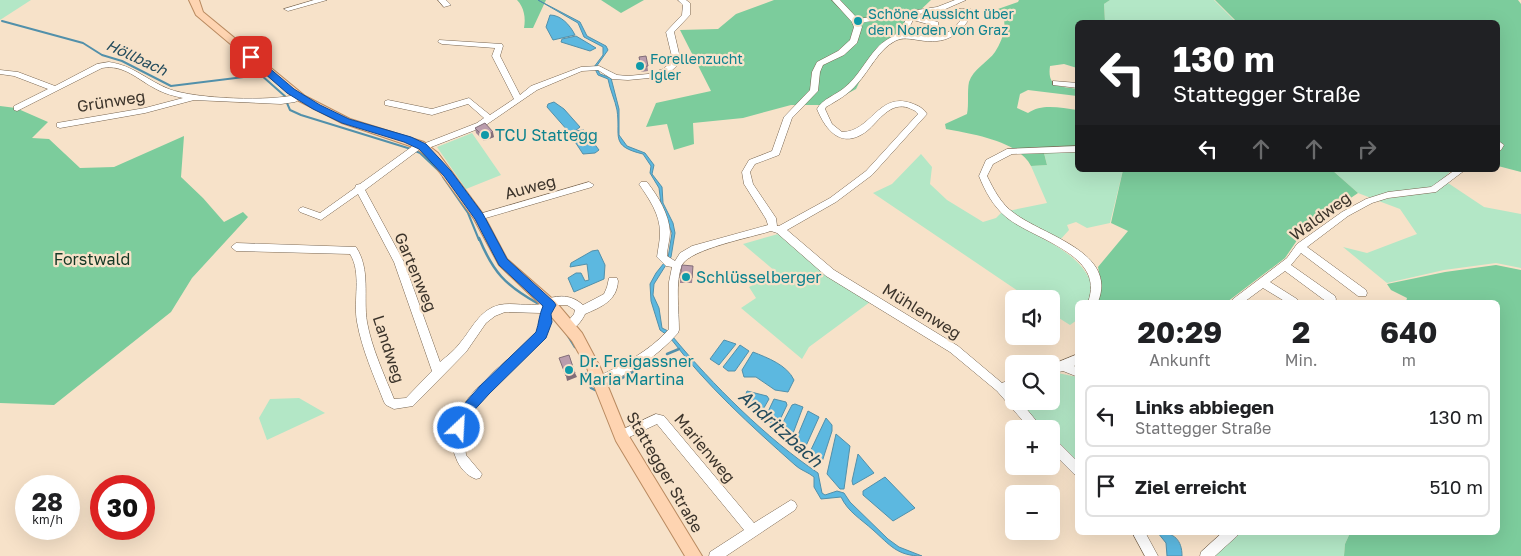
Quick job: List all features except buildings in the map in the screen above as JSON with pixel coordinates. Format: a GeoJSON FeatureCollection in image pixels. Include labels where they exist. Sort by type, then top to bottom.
{"type":"FeatureCollection","features":[{"type":"Feature","properties":{"kind":"main road","name":"Stattegger Straße"},"geometry":{"type":"LineString","coordinates":[[194,0],[199,13],[299,97],[346,121],[421,146],[448,173],[479,217],[503,262],[570,326],[588,356],[621,436],[694,556]]}},
{"type":"Feature","properties":{"kind":"street"},"geometry":{"type":"LineString","coordinates":[[288,9],[323,0]]}},
{"type":"Feature","properties":{"kind":"street"},"geometry":{"type":"LineString","coordinates":[[303,210],[321,216],[359,187],[421,146],[457,135],[490,119],[538,86],[581,69],[595,68],[615,77],[649,76],[666,71],[677,62],[670,32],[672,27],[681,22],[687,9],[687,5],[682,0]]}},
{"type":"Feature","properties":{"kind":"street"},"geometry":{"type":"LineString","coordinates":[[775,229],[771,218],[749,184],[746,172],[752,162],[776,152],[788,117],[814,91],[818,68],[850,46],[857,29],[856,21],[836,0]]}},
{"type":"Feature","properties":{"kind":"street"},"geometry":{"type":"LineString","coordinates":[[856,21],[908,16],[938,9],[962,0]]}},
{"type":"Feature","properties":{"kind":"street"},"geometry":{"type":"LineString","coordinates":[[899,37],[940,41],[954,33],[964,22],[970,11],[962,11]]}},
{"type":"Feature","properties":{"kind":"street"},"geometry":{"type":"LineString","coordinates":[[908,16],[935,24]]}},
{"type":"Feature","properties":{"kind":"street"},"geometry":{"type":"LineString","coordinates":[[670,263],[690,251],[775,229],[833,200],[870,173],[897,141],[922,117],[923,112],[919,109],[896,104],[885,108],[859,133],[848,135],[834,132],[821,109],[823,105],[854,83],[877,52],[899,37],[905,30],[908,16]]}},
{"type":"Feature","properties":{"kind":"street"},"geometry":{"type":"LineString","coordinates":[[442,42],[498,46],[496,56],[518,100]]}},
{"type":"Feature","properties":{"kind":"street"},"geometry":{"type":"LineString","coordinates":[[17,108],[100,66],[112,64],[120,65],[166,91],[195,97],[281,101],[299,97]]}},
{"type":"Feature","properties":{"kind":"street"},"geometry":{"type":"LineString","coordinates":[[0,72],[15,74],[56,89]]}},
{"type":"Feature","properties":{"kind":"street"},"geometry":{"type":"LineString","coordinates":[[1056,83],[1075,86]]}},
{"type":"Feature","properties":{"kind":"street","name":"Grünweg"},"geometry":{"type":"LineString","coordinates":[[60,125],[106,116],[146,112],[195,97]]}},
{"type":"Feature","properties":{"kind":"street"},"geometry":{"type":"LineString","coordinates":[[388,103],[432,112],[469,102],[490,119]]}},
{"type":"Feature","properties":{"kind":"street"},"geometry":{"type":"LineString","coordinates":[[1075,149],[1010,151],[989,162],[983,176],[992,196],[1011,216],[1030,229],[1074,251],[1086,262],[1097,283],[1093,300]]}},
{"type":"Feature","properties":{"kind":"street","name":"Waldweg"},"geometry":{"type":"LineString","coordinates":[[1240,300],[1290,261],[1300,247],[1345,214],[1369,201],[1388,195],[1433,190],[1458,172]]}},
{"type":"Feature","properties":{"kind":"street"},"geometry":{"type":"LineString","coordinates":[[599,381],[656,350],[674,330],[670,263],[662,254],[665,234],[663,220],[653,196],[644,184]]}},
{"type":"Feature","properties":{"kind":"street","name":"Auweg"},"geometry":{"type":"LineString","coordinates":[[479,217],[589,185]]}},
{"type":"Feature","properties":{"kind":"street","name":"Gartenweg"},"geometry":{"type":"LineString","coordinates":[[359,187],[399,262],[438,371]]}},
{"type":"Feature","properties":{"kind":"street","name":"Mühlenweg"},"geometry":{"type":"LineString","coordinates":[[775,229],[830,273],[942,341],[1000,388],[1030,420]]}},
{"type":"Feature","properties":{"kind":"street","name":"Landweg"},"geometry":{"type":"LineString","coordinates":[[236,247],[353,250],[357,257],[361,279],[361,316],[377,370],[390,402],[408,403],[426,388],[438,371],[463,348],[480,323],[491,312],[510,308],[543,310],[549,304],[564,300],[573,302],[580,311]]}},
{"type":"Feature","properties":{"kind":"street"},"geometry":{"type":"LineString","coordinates":[[1300,247],[1362,293]]}},
{"type":"Feature","properties":{"kind":"street"},"geometry":{"type":"LineString","coordinates":[[1284,265],[1331,300]]}},
{"type":"Feature","properties":{"kind":"street"},"geometry":{"type":"LineString","coordinates":[[570,326],[579,316],[580,311],[606,299],[614,289],[613,281]]}},
{"type":"Feature","properties":{"kind":"street"},"geometry":{"type":"LineString","coordinates":[[1262,282],[1290,300]]}},
{"type":"Feature","properties":{"kind":"street"},"geometry":{"type":"LineString","coordinates":[[476,474],[463,462],[460,456],[459,421],[495,377],[542,335],[546,322],[545,314],[549,304]]}},
{"type":"Feature","properties":{"kind":"street"},"geometry":{"type":"LineString","coordinates":[[1060,367],[1075,360]]}},
{"type":"Feature","properties":{"kind":"street"},"geometry":{"type":"LineString","coordinates":[[1064,366],[1075,372]]}},
{"type":"Feature","properties":{"kind":"street"},"geometry":{"type":"LineString","coordinates":[[1000,388],[1005,386]]}},
{"type":"Feature","properties":{"kind":"street","name":"Marienweg"},"geometry":{"type":"LineString","coordinates":[[621,436],[656,419],[660,420],[752,530]]}},
{"type":"Feature","properties":{"kind":"street"},"geometry":{"type":"LineString","coordinates":[[1060,452],[1075,467]]}},
{"type":"Feature","properties":{"kind":"street"},"geometry":{"type":"LineString","coordinates":[[715,556],[791,506]]}},
{"type":"Feature","properties":{"kind":"street"},"geometry":{"type":"LineString","coordinates":[[1140,535],[1152,556]]}},
{"type":"Feature","properties":{"kind":"street"},"geometry":{"type":"LineString","coordinates":[[1206,556],[1230,535]]}},
{"type":"Feature","properties":{"kind":"green space"},"geometry":{"type":"Polygon","coordinates":[[[0,0],[31,0],[0,20],[0,0]]]}},
{"type":"Feature","properties":{"kind":"green space"},"geometry":{"type":"Polygon","coordinates":[[[517,0],[546,0],[533,28],[524,28],[524,13],[517,0]]]}},
{"type":"Feature","properties":{"kind":"green space"},"geometry":{"type":"Polygon","coordinates":[[[601,0],[644,0],[621,13],[601,0]]]}},
{"type":"Feature","properties":{"kind":"green space"},"geometry":{"type":"Polygon","coordinates":[[[774,0],[931,0],[872,56],[856,89],[826,105],[791,105],[743,118],[693,123],[694,144],[674,150],[667,124],[646,127],[656,103],[711,91],[680,30],[718,29],[736,14],[774,0]]]}},
{"type":"Feature","properties":{"kind":"green space"},"geometry":{"type":"Polygon","coordinates":[[[1019,0],[1110,0],[1104,4],[1105,20],[1075,20],[1075,67],[1064,64],[1050,66],[1053,82],[1056,85],[1075,89],[1075,96],[1028,90],[1020,94],[1017,108],[1028,113],[1045,107],[1075,110],[1075,148],[1043,149],[1047,165],[1031,166],[1025,157],[1006,145],[981,136],[946,129],[945,124],[967,114],[968,86],[971,77],[995,52],[1003,36],[1004,19],[998,9],[1019,0]]]}},
{"type":"Feature","properties":{"kind":"green space"},"geometry":{"type":"Polygon","coordinates":[[[1110,0],[1214,0],[1234,20],[1105,20],[1104,4],[1110,0]]]}},
{"type":"Feature","properties":{"kind":"green space"},"geometry":{"type":"Polygon","coordinates":[[[1215,0],[1518,0],[1521,4],[1521,172],[1500,167],[1500,20],[1235,20],[1215,0]]]}},
{"type":"Feature","properties":{"kind":"green space","name":"Forstwald"},"geometry":{"type":"Polygon","coordinates":[[[0,106],[16,108],[48,122],[32,138],[49,139],[80,168],[114,167],[184,136],[181,177],[224,222],[243,212],[248,217],[192,278],[171,312],[54,405],[0,403],[0,106]]]}},
{"type":"Feature","properties":{"kind":"green space"},"geometry":{"type":"Polygon","coordinates":[[[472,133],[501,175],[466,189],[437,147],[472,133]]]}},
{"type":"Feature","properties":{"kind":"green space"},"geometry":{"type":"Polygon","coordinates":[[[1075,151],[1075,172],[1123,172],[1110,223],[1087,228],[1076,222],[1067,225],[1069,230],[1060,240],[1008,211],[1047,203],[1031,166],[1047,165],[1044,152],[1075,151]]]}},
{"type":"Feature","properties":{"kind":"green space"},"geometry":{"type":"Polygon","coordinates":[[[921,154],[932,167],[930,184],[947,200],[983,222],[996,218],[1002,212],[1066,252],[1086,273],[1093,287],[1090,300],[1075,300],[1075,321],[1070,325],[1060,319],[1060,290],[1017,290],[873,193],[892,184],[921,154]]]}},
{"type":"Feature","properties":{"kind":"green space"},"geometry":{"type":"Polygon","coordinates":[[[1123,172],[1334,172],[1358,193],[1304,230],[1285,258],[1230,300],[1091,300],[1101,282],[1098,267],[1128,231],[1111,223],[1123,172]]]}},
{"type":"Feature","properties":{"kind":"green space"},"geometry":{"type":"Polygon","coordinates":[[[1334,172],[1450,172],[1436,186],[1371,198],[1358,193],[1334,172]]]}},
{"type":"Feature","properties":{"kind":"green space"},"geometry":{"type":"Polygon","coordinates":[[[1448,183],[1484,207],[1521,214],[1521,268],[1496,263],[1444,270],[1387,283],[1343,247],[1367,253],[1417,234],[1400,209],[1376,200],[1433,192],[1448,183]]]}},
{"type":"Feature","properties":{"kind":"green space"},"geometry":{"type":"Polygon","coordinates":[[[778,234],[870,302],[809,347],[802,359],[741,308],[756,298],[749,287],[776,272],[743,244],[778,234]]]}},
{"type":"Feature","properties":{"kind":"green space"},"geometry":{"type":"Polygon","coordinates":[[[1496,265],[1521,270],[1521,556],[1344,556],[1345,544],[1349,535],[1500,535],[1500,300],[1406,300],[1407,298],[1391,290],[1387,284],[1445,272],[1496,265]]]}},
{"type":"Feature","properties":{"kind":"green space"},"geometry":{"type":"Polygon","coordinates":[[[1060,373],[1075,377],[1075,463],[1060,447],[1060,420],[1034,420],[1024,410],[1060,410],[1060,373]]]}},
{"type":"Feature","properties":{"kind":"green space"},"geometry":{"type":"Polygon","coordinates":[[[299,398],[325,413],[267,440],[259,418],[270,399],[299,398]]]}},
{"type":"Feature","properties":{"kind":"green space"},"geometry":{"type":"Polygon","coordinates":[[[1237,535],[1349,535],[1345,544],[1344,556],[1212,556],[1237,535]]]}},
{"type":"Feature","properties":{"kind":"water"},"geometry":{"type":"Polygon","coordinates":[[[538,0],[580,22],[587,36],[606,46],[608,50],[596,67],[600,74],[611,78],[619,109],[619,135],[627,146],[645,153],[654,165],[652,174],[662,187],[663,203],[673,223],[675,233],[671,257],[654,284],[653,295],[659,308],[662,328],[670,332],[667,335],[660,330],[651,301],[650,284],[668,258],[672,233],[661,204],[659,188],[650,173],[651,166],[643,154],[625,147],[619,139],[617,110],[608,79],[598,75],[594,67],[603,55],[603,47],[584,37],[578,23],[538,0]]]}},
{"type":"Feature","properties":{"kind":"water"},"geometry":{"type":"Polygon","coordinates":[[[550,15],[565,21],[575,35],[553,40],[546,27],[550,15]]]}},
{"type":"Feature","properties":{"kind":"water"},"geometry":{"type":"Polygon","coordinates":[[[576,36],[596,48],[590,51],[561,42],[562,39],[576,36]]]}},
{"type":"Feature","properties":{"kind":"water"},"geometry":{"type":"Polygon","coordinates":[[[554,102],[564,109],[580,127],[575,131],[584,130],[599,150],[595,153],[583,154],[568,131],[547,107],[548,104],[554,102]]]}},
{"type":"Feature","properties":{"kind":"water"},"geometry":{"type":"Polygon","coordinates":[[[598,250],[605,265],[604,279],[574,292],[568,278],[576,273],[581,273],[585,281],[589,280],[587,264],[570,267],[571,263],[592,251],[598,250]]]}},
{"type":"Feature","properties":{"kind":"water"},"geometry":{"type":"Polygon","coordinates":[[[673,337],[741,410],[779,444],[818,473],[822,493],[825,495],[837,491],[844,493],[850,502],[888,539],[899,547],[922,556],[906,554],[894,549],[851,511],[841,497],[821,499],[814,487],[814,477],[797,467],[730,405],[699,373],[671,339],[673,337]]]}},
{"type":"Feature","properties":{"kind":"water"},"geometry":{"type":"Polygon","coordinates":[[[724,340],[736,344],[719,365],[710,359],[724,340]]]}},
{"type":"Feature","properties":{"kind":"water"},"geometry":{"type":"Polygon","coordinates":[[[740,345],[749,351],[735,371],[728,371],[723,367],[740,345]]]}},
{"type":"Feature","properties":{"kind":"water"},"geometry":{"type":"Polygon","coordinates":[[[753,352],[787,370],[794,380],[788,392],[775,390],[756,377],[744,377],[742,370],[753,352]]]}},
{"type":"Feature","properties":{"kind":"water"},"geometry":{"type":"Polygon","coordinates":[[[747,391],[767,396],[769,399],[761,413],[755,411],[744,399],[747,391]]]}},
{"type":"Feature","properties":{"kind":"water"},"geometry":{"type":"Polygon","coordinates":[[[774,399],[786,402],[787,405],[778,424],[774,426],[765,418],[774,399]]]}},
{"type":"Feature","properties":{"kind":"water","name":"Andritzbach"},"geometry":{"type":"Polygon","coordinates":[[[795,404],[803,407],[792,436],[780,428],[792,405],[795,404]]]}},
{"type":"Feature","properties":{"kind":"water"},"geometry":{"type":"Polygon","coordinates":[[[808,411],[819,417],[805,448],[795,442],[808,411]]]}},
{"type":"Feature","properties":{"kind":"water"},"geometry":{"type":"Polygon","coordinates":[[[826,418],[832,425],[832,431],[821,465],[809,454],[826,418]]]}},
{"type":"Feature","properties":{"kind":"water"},"geometry":{"type":"Polygon","coordinates":[[[836,434],[850,446],[844,489],[840,489],[827,474],[836,434]]]}},
{"type":"Feature","properties":{"kind":"water"},"geometry":{"type":"Polygon","coordinates":[[[858,454],[874,473],[853,485],[852,481],[858,454]]]}},
{"type":"Feature","properties":{"kind":"water"},"geometry":{"type":"Polygon","coordinates":[[[885,477],[915,508],[893,521],[863,495],[863,491],[885,477]]]}},
{"type":"Feature","properties":{"kind":"water"},"geometry":{"type":"Polygon","coordinates":[[[1160,535],[1170,535],[1176,538],[1182,550],[1182,556],[1167,556],[1166,543],[1160,535]]]}},
{"type":"Feature","properties":{"kind":"waterway","name":"Höllbach"},"geometry":{"type":"LineString","coordinates":[[2,21],[83,43],[102,55],[122,61],[171,86],[261,75],[287,98]]}},
{"type":"Feature","properties":{"kind":"waterway","name":"Höllbach"},"geometry":{"type":"LineString","coordinates":[[287,103],[290,110],[301,115],[420,153],[440,172]]}},
{"type":"Feature","properties":{"kind":"waterway","name":"Höllbach"},"geometry":{"type":"LineString","coordinates":[[443,177],[468,213],[479,240]]}},
{"type":"Feature","properties":{"kind":"waterway","name":"Höllbach"},"geometry":{"type":"LineString","coordinates":[[479,238],[489,260],[501,276],[516,290],[537,303]]}},
{"type":"Feature","properties":{"kind":"waterway","name":"Höllbach"},"geometry":{"type":"LineString","coordinates":[[567,334],[575,347]]}},
{"type":"Feature","properties":{"kind":"waterway","name":"Höllbach"},"geometry":{"type":"LineString","coordinates":[[667,354],[679,349]]}},
{"type":"Feature","properties":{"kind":"waterway","name":"Höllbach"},"geometry":{"type":"LineString","coordinates":[[610,385],[654,360]]}},
{"type":"Feature","properties":{"kind":"waterway","name":"Höllbach"},"geometry":{"type":"LineString","coordinates":[[586,374],[591,388],[595,390]]}},
{"type":"Feature","properties":{"kind":"place","name":"Schöne Aussicht über den Norden von Graz"},"geometry":{"type":"Point","coordinates":[858,21]}},
{"type":"Feature","properties":{"kind":"place","name":"Forellenzucht Igler"},"geometry":{"type":"Point","coordinates":[640,66]}},
{"type":"Feature","properties":{"kind":"place","name":"TCU Stattegg"},"geometry":{"type":"Point","coordinates":[485,135]}},
{"type":"Feature","properties":{"kind":"place","name":"Schlüsselberger"},"geometry":{"type":"Point","coordinates":[686,277]}},
{"type":"Feature","properties":{"kind":"place","name":"Dr. Freigassner Maria Martina"},"geometry":{"type":"Point","coordinates":[569,370]}},
{"type":"Feature","properties":{"kind":"route"},"geometry":{"type":"LineString","coordinates":[[251,57],[291,91],[316,107],[346,121],[407,139],[420,145],[434,156],[479,217],[493,248],[507,268],[550,305],[545,314],[546,322],[542,335],[495,377],[462,415],[459,421],[459,428]]}}]}
